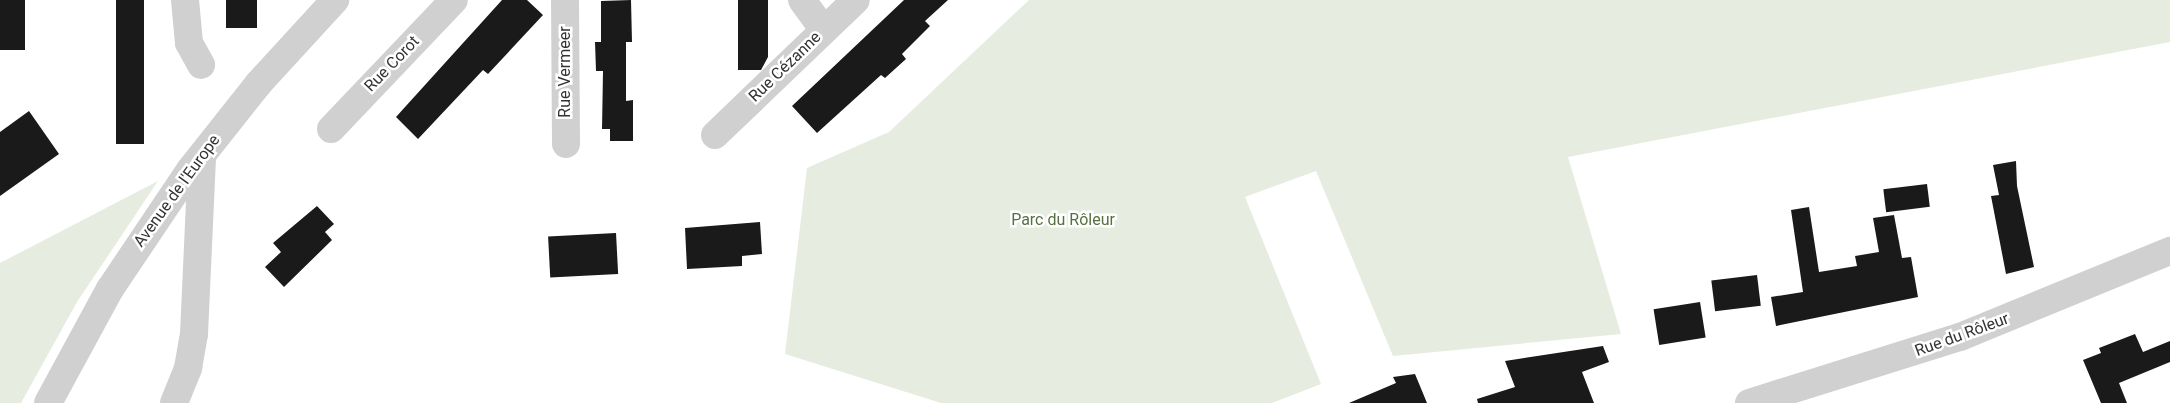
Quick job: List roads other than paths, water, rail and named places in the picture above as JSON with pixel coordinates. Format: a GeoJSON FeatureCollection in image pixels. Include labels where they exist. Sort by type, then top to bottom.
{"type":"FeatureCollection","features":[{"type":"Feature","properties":{"kind":"street"},"geometry":{"type":"LineString","coordinates":[[185,0],[189,44],[201,65]]}},
{"type":"Feature","properties":{"kind":"street","name":"Avenue de l'Europe"},"geometry":{"type":"LineString","coordinates":[[48,403],[119,275],[202,155],[265,77],[335,0]]}},
{"type":"Feature","properties":{"kind":"street","name":"Rue Corot"},"geometry":{"type":"LineString","coordinates":[[331,128],[454,0]]}},
{"type":"Feature","properties":{"kind":"street","name":"Rue Vermeer"},"geometry":{"type":"LineString","coordinates":[[565,0],[566,144]]}},
{"type":"Feature","properties":{"kind":"street"},"geometry":{"type":"LineString","coordinates":[[802,0],[824,30]]}},
{"type":"Feature","properties":{"kind":"street","name":"Rue Cézanne"},"geometry":{"type":"LineString","coordinates":[[715,135],[856,0]]}},
{"type":"Feature","properties":{"kind":"street"},"geometry":{"type":"LineString","coordinates":[[174,403],[188,368],[194,334],[202,155]]}},
{"type":"Feature","properties":{"kind":"street","name":"Rue du Rôleur"},"geometry":{"type":"LineString","coordinates":[[1748,403],[1969,334],[2170,251]]}},
{"type":"Feature","properties":{"kind":"park label","name":"Parc du Rôleur"},"geometry":{"type":"Point","coordinates":[1063,220]}}]}
